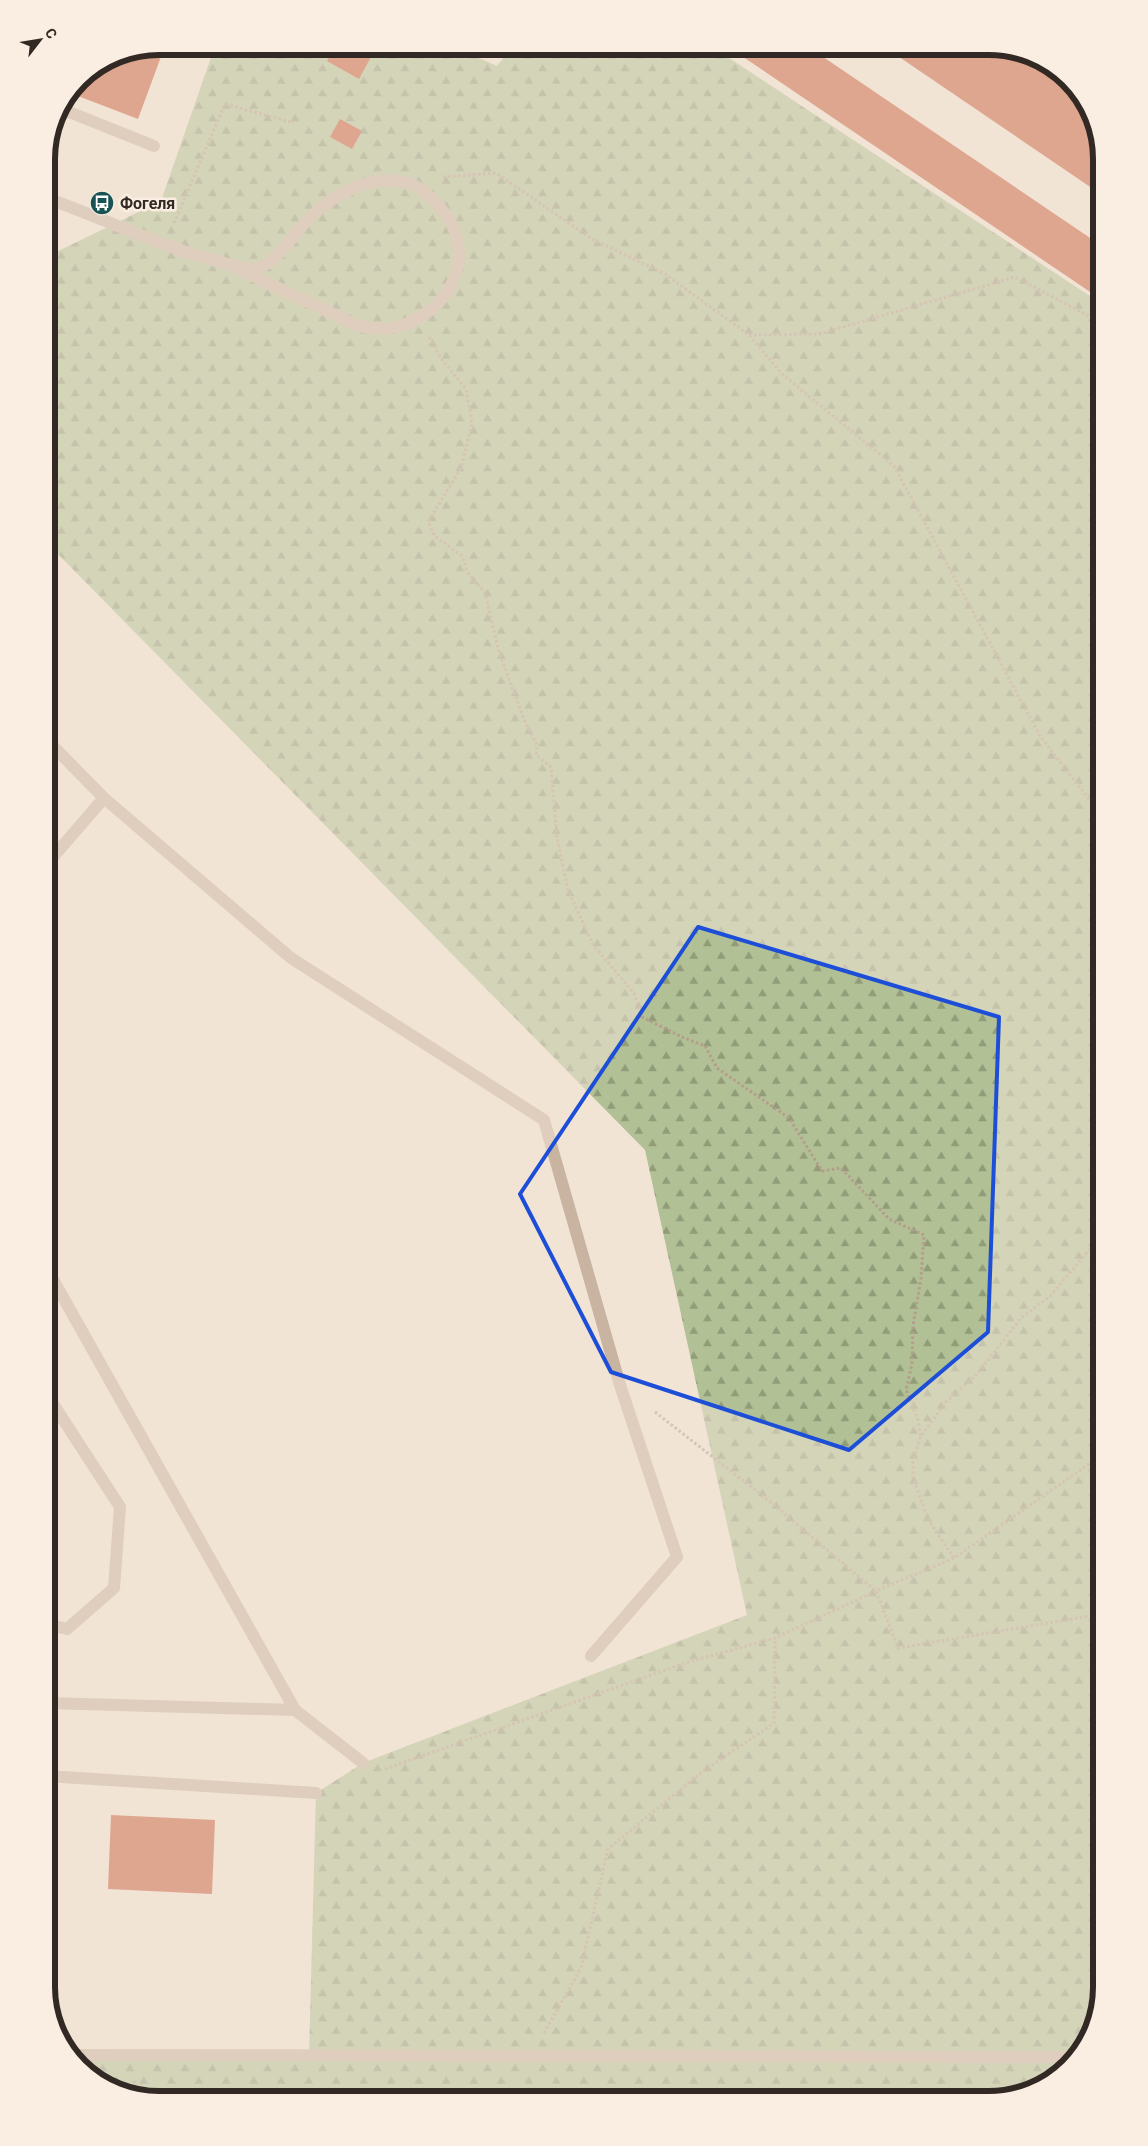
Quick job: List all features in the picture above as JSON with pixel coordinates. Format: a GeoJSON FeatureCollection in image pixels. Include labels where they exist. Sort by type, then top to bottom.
{"type":"FeatureCollection","features":[{"type":"Feature","properties":{"kind":"street"},"geometry":{"type":"LineString","coordinates":[[67,111],[154,146]]}},
{"type":"Feature","properties":{"kind":"street"},"geometry":{"type":"LineString","coordinates":[[55,201],[192,255],[255,270],[268,263],[315,212],[333,198],[352,188],[366,184],[397,181],[410,183],[429,195],[447,214],[457,235],[460,258],[456,277],[446,294],[432,308],[404,324],[375,329],[358,326],[228,264]]}},
{"type":"Feature","properties":{"kind":"street"},"geometry":{"type":"LineString","coordinates":[[55,748],[104,798],[291,958],[544,1120],[620,1385],[677,1557],[591,1656]]}},
{"type":"Feature","properties":{"kind":"street"},"geometry":{"type":"LineString","coordinates":[[55,855],[104,798]]}},
{"type":"Feature","properties":{"kind":"street"},"geometry":{"type":"LineString","coordinates":[[55,1283],[295,1710],[362,1763]]}},
{"type":"Feature","properties":{"kind":"street"},"geometry":{"type":"LineString","coordinates":[[55,1408],[120,1507],[114,1588],[67,1629],[55,1626]]}},
{"type":"Feature","properties":{"kind":"street"},"geometry":{"type":"LineString","coordinates":[[55,1704],[295,1710]]}},
{"type":"Feature","properties":{"kind":"street"},"geometry":{"type":"LineString","coordinates":[[55,1777],[316,1793]]}},
{"type":"Feature","properties":{"kind":"street"},"geometry":{"type":"LineString","coordinates":[[80,2055],[1066,2057]]}},
{"type":"Feature","properties":{"kind":"path"},"geometry":{"type":"LineString","coordinates":[[171,231],[225,104],[294,123]]}},
{"type":"Feature","properties":{"kind":"path"},"geometry":{"type":"LineString","coordinates":[[438,178],[496,173],[592,239],[665,274],[748,335],[782,374],[894,466],[1040,736],[1093,804]]}},
{"type":"Feature","properties":{"kind":"path"},"geometry":{"type":"LineString","coordinates":[[748,335],[819,334],[1015,277],[1093,318]]}},
{"type":"Feature","properties":{"kind":"path"},"geometry":{"type":"LineString","coordinates":[[426,332],[442,360],[466,389],[472,423],[461,468],[428,522],[435,536],[462,556],[468,573],[485,593],[499,652],[526,724],[538,745],[536,755],[551,767],[556,828],[568,890],[593,945],[634,993],[642,1017],[682,1038],[705,1046],[718,1068],[789,1118],[822,1171],[841,1168],[888,1219],[924,1235],[921,1278],[913,1326],[912,1364],[906,1390],[918,1420],[921,1436]]}},
{"type":"Feature","properties":{"kind":"path"},"geometry":{"type":"LineString","coordinates":[[954,1558],[929,1521],[913,1478],[913,1462],[921,1436],[947,1401],[978,1373],[1021,1318],[1050,1296],[1093,1245]]}},
{"type":"Feature","properties":{"kind":"path"},"geometry":{"type":"LineString","coordinates":[[651,1409],[768,1500],[876,1591],[898,1648],[1093,1616]]}},
{"type":"Feature","properties":{"kind":"path"},"geometry":{"type":"LineString","coordinates":[[381,1770],[685,1664],[775,1638],[876,1591],[954,1558],[1093,1461]]}},
{"type":"Feature","properties":{"kind":"path"},"geometry":{"type":"LineString","coordinates":[[531,2055],[582,1968],[608,1850],[698,1775],[774,1723],[775,1638]]}},
{"type":"Feature","properties":{"kind":"highlighted area"},"geometry":{"type":"Polygon","coordinates":[[[698,927],[999,1017],[988,1332],[849,1450],[611,1372],[520,1194],[698,927]]]}},
{"type":"Feature","properties":{"kind":"green space"},"geometry":{"type":"Polygon","coordinates":[[[212,55],[472,55],[497,66],[506,55],[725,55],[1093,298],[1093,1987],[1089,2014],[1076,2045],[1052,2070],[1029,2083],[1009,2089],[989,2091],[152,2091],[125,2085],[101,2074],[80,2055],[309,2055],[316,1793],[363,1763],[747,1615],[645,1150],[55,551],[55,253],[161,201],[212,55]]]}},
{"type":"Feature","properties":{"kind":"building"},"geometry":{"type":"Polygon","coordinates":[[[162,55],[138,119],[76,95],[96,76],[113,66],[145,56],[162,55]]]}},
{"type":"Feature","properties":{"kind":"building"},"geometry":{"type":"Polygon","coordinates":[[[330,55],[372,55],[359,79],[327,61],[330,55]]]}},
{"type":"Feature","properties":{"kind":"building"},"geometry":{"type":"Polygon","coordinates":[[[740,55],[820,55],[1093,240],[1093,294],[740,55]]]}},
{"type":"Feature","properties":{"kind":"building"},"geometry":{"type":"Polygon","coordinates":[[[896,55],[996,55],[1009,57],[1035,66],[1059,82],[1076,101],[1085,119],[1093,152],[1093,189],[896,55]]]}},
{"type":"Feature","properties":{"kind":"building"},"geometry":{"type":"Polygon","coordinates":[[[340,119],[362,131],[352,149],[330,137],[340,119]]]}},
{"type":"Feature","properties":{"kind":"building"},"geometry":{"type":"Polygon","coordinates":[[[111,1815],[215,1820],[212,1894],[108,1889],[111,1815]]]}},
{"type":"Feature","properties":{"kind":"place","name":"Фогеля"},"geometry":{"type":"Point","coordinates":[102,203]}}]}
